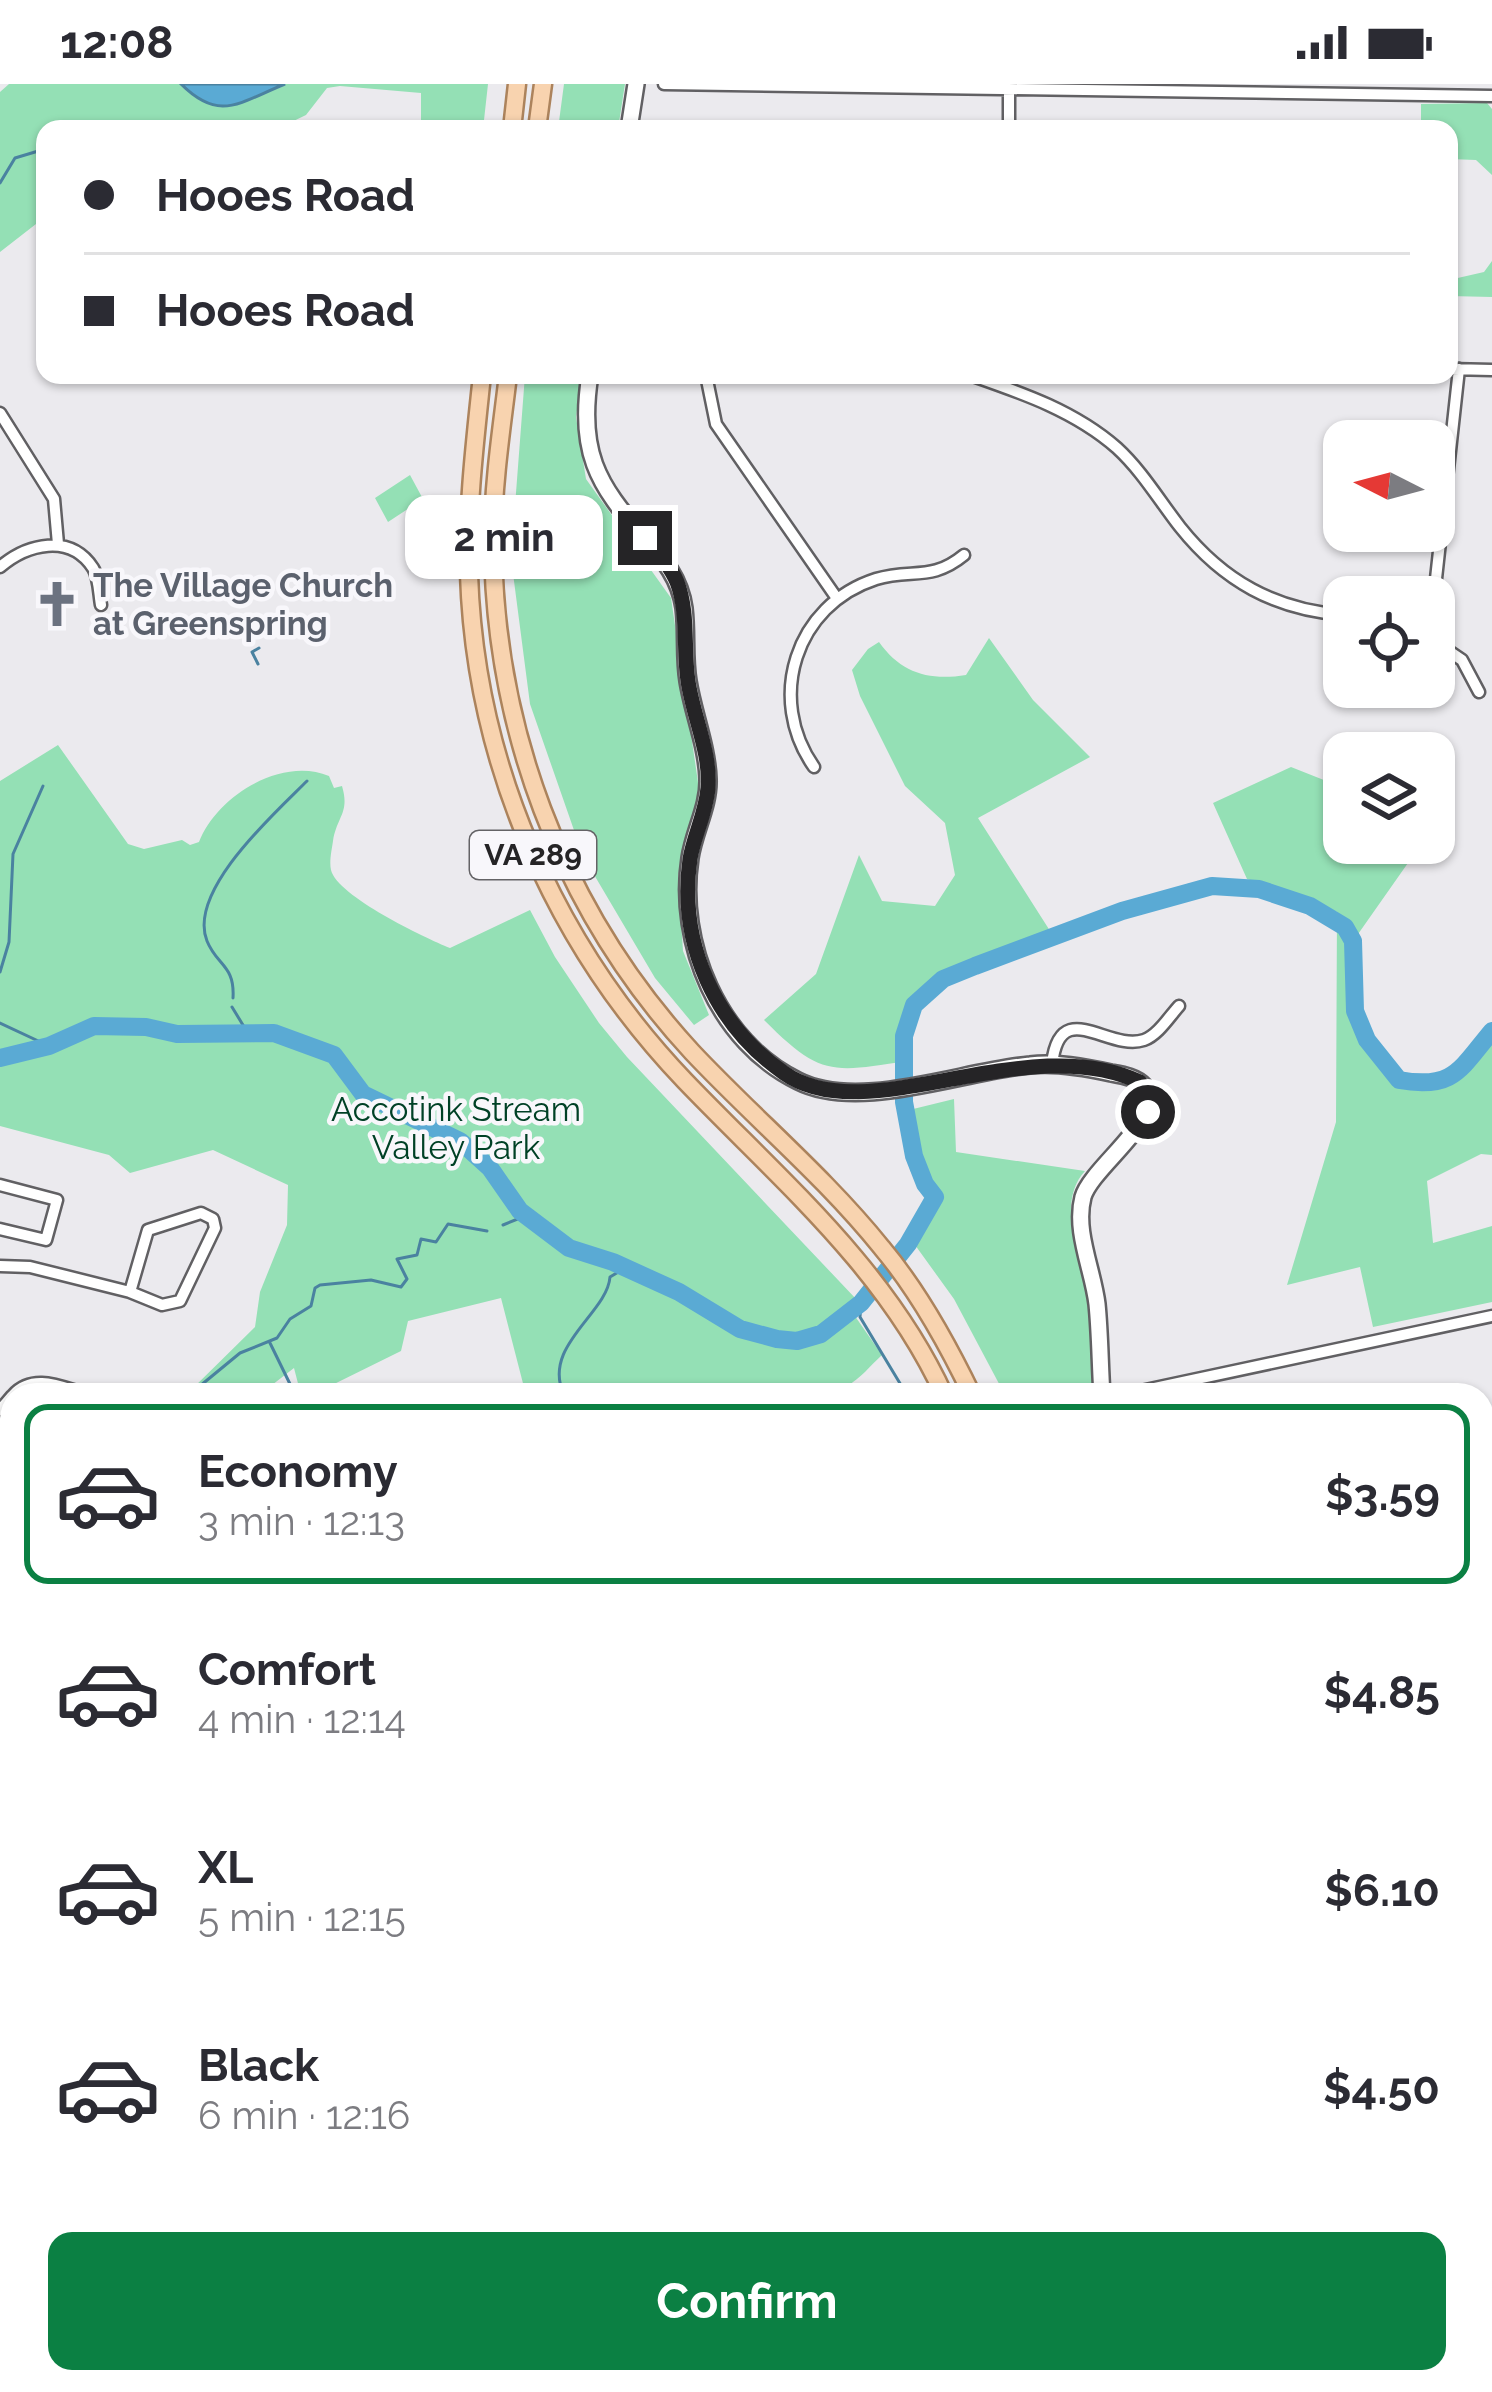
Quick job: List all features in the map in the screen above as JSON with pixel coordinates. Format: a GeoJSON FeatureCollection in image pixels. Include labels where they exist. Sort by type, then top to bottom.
{"type":"FeatureCollection","features":[{"type":"Feature","properties":{"kind":"main road"},"geometry":{"type":"LineString","coordinates":[[513,120],[517,84]]}},
{"type":"Feature","properties":{"kind":"main road"},"geometry":{"type":"LineString","coordinates":[[538,120],[543,84]]}},
{"type":"Feature","properties":{"kind":"main road","name":"VA 289"},"geometry":{"type":"LineString","coordinates":[[481,384],[469,506],[474,637],[495,746],[532,853],[575,937],[639,1028],[872,1274],[907,1324],[938,1383]]}},
{"type":"Feature","properties":{"kind":"main road","name":"VA 289"},"geometry":{"type":"LineString","coordinates":[[507,384],[495,490],[497,620],[516,730],[551,835],[592,916],[654,1008],[892,1259],[927,1311],[965,1383]]}},
{"type":"Feature","properties":{"kind":"street"},"geometry":{"type":"LineString","coordinates":[[630,120],[636,84]]}},
{"type":"Feature","properties":{"kind":"street"},"geometry":{"type":"LineString","coordinates":[[664,84],[1492,96]]}},
{"type":"Feature","properties":{"kind":"street"},"geometry":{"type":"LineString","coordinates":[[1009,91],[1009,120]]}},
{"type":"Feature","properties":{"kind":"street"},"geometry":{"type":"LineString","coordinates":[[1458,369],[1492,370]]}},
{"type":"Feature","properties":{"kind":"street"},"geometry":{"type":"LineString","coordinates":[[589,384],[586,424],[595,471],[608,495],[669,567],[683,606],[687,677],[708,776],[688,877],[691,924],[701,969],[728,1020],[782,1072],[824,1091],[875,1090],[1052,1064],[1132,1078],[1144,1085],[1150,1098],[1144,1120],[1094,1175],[1081,1206],[1097,1304],[1101,1383]]}},
{"type":"Feature","properties":{"kind":"street"},"geometry":{"type":"LineString","coordinates":[[708,384],[716,424],[836,597]]}},
{"type":"Feature","properties":{"kind":"street"},"geometry":{"type":"LineString","coordinates":[[994,384],[1046,404],[1095,431],[1133,464],[1205,555],[1238,583],[1275,602],[1323,611]]}},
{"type":"Feature","properties":{"kind":"street"},"geometry":{"type":"LineString","coordinates":[[1436,576],[1453,384]]}},
{"type":"Feature","properties":{"kind":"street"},"geometry":{"type":"LineString","coordinates":[[0,413],[54,499],[58,544]]}},
{"type":"Feature","properties":{"kind":"street"},"geometry":{"type":"LineString","coordinates":[[0,567],[15,554],[58,544],[82,556],[96,571],[101,605]]}},
{"type":"Feature","properties":{"kind":"street"},"geometry":{"type":"LineString","coordinates":[[814,767],[797,743],[791,680],[807,633],[836,597],[877,579],[944,571],[964,555]]}},
{"type":"Feature","properties":{"kind":"street"},"geometry":{"type":"LineString","coordinates":[[1455,655],[1479,692]]}},
{"type":"Feature","properties":{"kind":"street"},"geometry":{"type":"LineString","coordinates":[[1052,1064],[1054,1044],[1067,1032],[1081,1029],[1125,1041],[1142,1040],[1155,1033],[1179,1006]]}},
{"type":"Feature","properties":{"kind":"street"},"geometry":{"type":"LineString","coordinates":[[0,1185],[57,1200],[38,1269]]}},
{"type":"Feature","properties":{"kind":"street"},"geometry":{"type":"LineString","coordinates":[[0,1266],[38,1269],[162,1305],[180,1301],[213,1234],[213,1219],[201,1213],[148,1230],[130,1292]]}},
{"type":"Feature","properties":{"kind":"street"},"geometry":{"type":"LineString","coordinates":[[0,1229],[46,1240]]}},
{"type":"Feature","properties":{"kind":"street"},"geometry":{"type":"LineString","coordinates":[[1178,1383],[1492,1316]]}},
{"type":"Feature","properties":{"kind":"green space"},"geometry":{"type":"Polygon","coordinates":[[[9,84],[488,84],[484,120],[421,120],[421,93],[340,86],[327,88],[306,115],[296,120],[36,120],[36,224],[0,252],[0,92],[9,84]]]}},
{"type":"Feature","properties":{"kind":"green space"},"geometry":{"type":"Polygon","coordinates":[[[564,84],[625,84],[619,120],[559,120],[564,84]]]}},
{"type":"Feature","properties":{"kind":"green space"},"geometry":{"type":"Polygon","coordinates":[[[1487,103],[1492,109],[1492,175],[1476,160],[1458,159],[1458,120],[1421,120],[1421,104],[1487,103]]]}},
{"type":"Feature","properties":{"kind":"green space"},"geometry":{"type":"Polygon","coordinates":[[[1492,261],[1492,297],[1458,296],[1458,278],[1484,272],[1492,261]]]}},
{"type":"Feature","properties":{"kind":"green space"},"geometry":{"type":"Polygon","coordinates":[[[524,384],[581,384],[576,417],[586,479],[671,598],[699,789],[678,875],[683,951],[709,1015],[694,1025],[655,978],[583,856],[530,704],[511,558],[524,384]]]}},
{"type":"Feature","properties":{"kind":"green space"},"geometry":{"type":"Polygon","coordinates":[[[410,475],[423,499],[388,522],[375,498],[410,475]]]}},
{"type":"Feature","properties":{"kind":"green space"},"geometry":{"type":"Polygon","coordinates":[[[989,638],[1033,700],[1090,757],[978,818],[1052,934],[959,968],[909,1003],[907,1061],[843,1068],[814,1061],[764,1020],[816,974],[859,855],[882,901],[935,906],[955,875],[945,823],[905,786],[852,670],[879,642],[906,668],[940,677],[966,675],[989,638]]]}},
{"type":"Feature","properties":{"kind":"green space","name":"Accotink Stream Valley Park"},"geometry":{"type":"Polygon","coordinates":[[[58,745],[128,844],[144,849],[182,840],[190,845],[199,842],[207,825],[235,796],[271,776],[310,771],[329,776],[334,788],[342,786],[344,795],[330,859],[337,880],[403,926],[450,948],[530,910],[599,1023],[857,1300],[850,1309],[882,1355],[851,1383],[523,1383],[501,1298],[408,1321],[401,1351],[336,1383],[298,1383],[294,1368],[275,1383],[198,1383],[255,1327],[260,1292],[287,1225],[288,1185],[213,1150],[130,1173],[109,1155],[0,1126],[0,781],[58,745]]]}},
{"type":"Feature","properties":{"kind":"green space"},"geometry":{"type":"Polygon","coordinates":[[[1291,767],[1323,780],[1323,864],[1407,864],[1356,937],[1359,1025],[1408,1080],[1446,1078],[1492,1022],[1492,1155],[1481,1154],[1427,1181],[1433,1243],[1492,1226],[1492,1302],[1373,1327],[1360,1267],[1287,1285],[1336,1122],[1337,912],[1247,879],[1213,803],[1291,767]]]}},
{"type":"Feature","properties":{"kind":"green space"},"geometry":{"type":"Polygon","coordinates":[[[954,1099],[956,1152],[1085,1171],[1071,1202],[1071,1219],[1093,1308],[1095,1383],[999,1383],[954,1299],[910,1238],[934,1213],[910,1170],[905,1111],[954,1099]]]}},
{"type":"Feature","properties":{"kind":"water"},"geometry":{"type":"Polygon","coordinates":[[[181,84],[285,84],[243,102],[219,106],[181,84]]]}},
{"type":"Feature","properties":{"kind":"waterway"},"geometry":{"type":"LineString","coordinates":[[0,183],[15,158],[36,152]]}},
{"type":"Feature","properties":{"kind":"waterway"},"geometry":{"type":"LineString","coordinates":[[258,664],[252,652],[259,648]]}},
{"type":"Feature","properties":{"kind":"waterway"},"geometry":{"type":"LineString","coordinates":[[233,998],[228,972],[207,941],[204,921],[210,899],[238,854],[307,781]]}},
{"type":"Feature","properties":{"kind":"waterway"},"geometry":{"type":"LineString","coordinates":[[0,972],[9,942],[13,854],[43,786]]}},
{"type":"Feature","properties":{"kind":"waterway"},"geometry":{"type":"LineString","coordinates":[[0,1058],[49,1046],[94,1026],[146,1027],[177,1034],[274,1033],[334,1055],[363,1094],[460,1141],[490,1168],[520,1211],[569,1248],[679,1292],[740,1329],[797,1341],[821,1334],[861,1303],[908,1244],[935,1197],[914,1156],[904,1102],[904,1036],[914,1005],[943,979],[1122,911],[1212,886],[1259,889],[1310,906],[1345,927],[1353,941],[1355,1011],[1367,1040],[1399,1080],[1432,1082],[1454,1074],[1492,1031]]}},
{"type":"Feature","properties":{"kind":"waterway"},"geometry":{"type":"LineString","coordinates":[[232,1007],[246,1030]]}},
{"type":"Feature","properties":{"kind":"waterway"},"geometry":{"type":"LineString","coordinates":[[0,1023],[49,1046]]}},
{"type":"Feature","properties":{"kind":"waterway"},"geometry":{"type":"LineString","coordinates":[[503,1225],[525,1216]]}},
{"type":"Feature","properties":{"kind":"waterway"},"geometry":{"type":"LineString","coordinates":[[204,1383],[240,1353],[277,1338],[290,1319],[311,1306],[320,1285],[371,1280],[401,1287],[407,1279],[397,1259],[417,1255],[421,1239],[436,1242],[448,1224],[487,1231]]}},
{"type":"Feature","properties":{"kind":"waterway"},"geometry":{"type":"LineString","coordinates":[[561,1383],[561,1361],[568,1346],[606,1291],[610,1277],[625,1268]]}},
{"type":"Feature","properties":{"kind":"waterway"},"geometry":{"type":"LineString","coordinates":[[861,1303],[860,1317],[900,1383]]}},
{"type":"Feature","properties":{"kind":"waterway"},"geometry":{"type":"LineString","coordinates":[[270,1343],[290,1383]]}},
{"type":"Feature","properties":{"kind":"place","name":"The Village Church at Greenspring"},"geometry":{"type":"Point","coordinates":[57,604]}},
{"type":"Feature","properties":{"kind":"route"},"geometry":{"type":"LineString","coordinates":[[645,538],[674,577],[683,606],[687,677],[708,776],[690,859],[691,924],[701,969],[734,1026],[782,1072],[824,1091],[875,1090],[1025,1065],[1058,1064],[1140,1082],[1150,1098],[1148,1112]]}}]}
